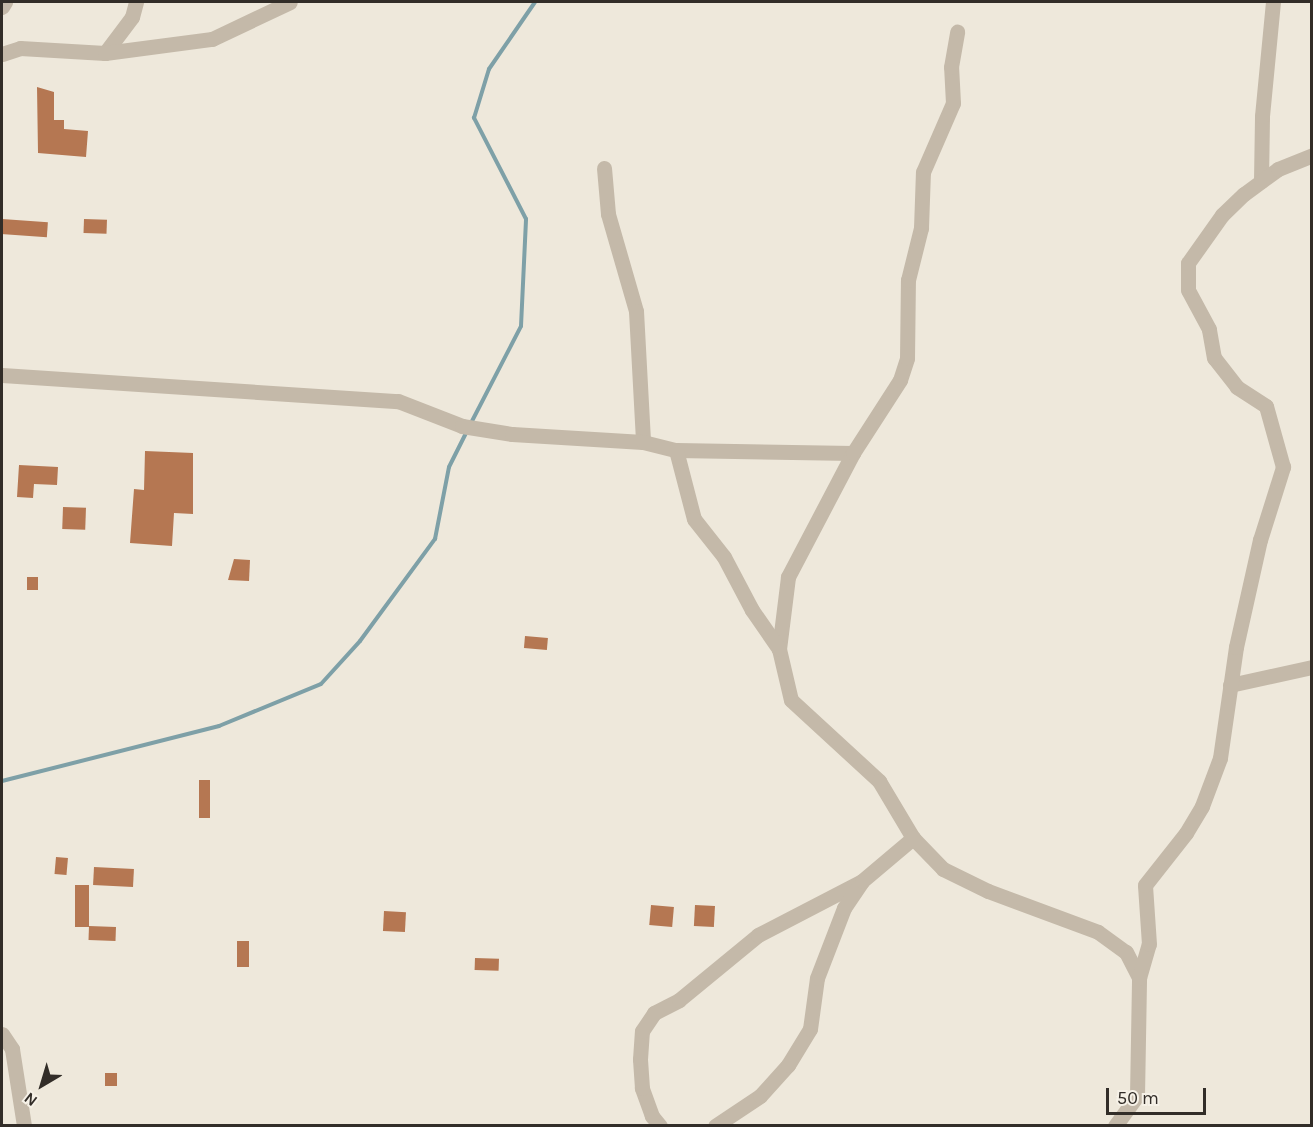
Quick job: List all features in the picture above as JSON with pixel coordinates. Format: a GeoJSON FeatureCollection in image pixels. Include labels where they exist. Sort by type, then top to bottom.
{"type":"FeatureCollection","features":[{"type":"Feature","properties":{"kind":"street"},"geometry":{"type":"LineString","coordinates":[[2,7],[5,2]]}},
{"type":"Feature","properties":{"kind":"street"},"geometry":{"type":"LineString","coordinates":[[105,53],[132,17],[136,2]]}},
{"type":"Feature","properties":{"kind":"street"},"geometry":{"type":"LineString","coordinates":[[2,54],[20,48],[105,53],[212,39],[290,2]]}},
{"type":"Feature","properties":{"kind":"street"},"geometry":{"type":"LineString","coordinates":[[1261,181],[1262,116],[1273,2]]}},
{"type":"Feature","properties":{"kind":"street"},"geometry":{"type":"LineString","coordinates":[[957,32],[951,67],[953,104],[922,172],[921,228],[908,280],[907,358],[900,380],[853,453],[788,577],[779,649],[791,700],[879,781],[913,838],[943,869],[988,891],[1098,932],[1125,952],[1139,978]]}},
{"type":"Feature","properties":{"kind":"street"},"geometry":{"type":"LineString","coordinates":[[1115,1125],[1137,1096],[1139,978],[1149,944],[1145,885],[1172,855],[1202,806],[1220,758],[1230,685],[1260,540],[1283,467],[1266,406],[1237,387],[1214,358],[1209,329],[1188,290],[1186,276],[1188,263],[1222,215],[1278,169],[1311,155]]}},
{"type":"Feature","properties":{"kind":"street"},"geometry":{"type":"LineString","coordinates":[[604,168],[608,214],[636,311],[643,442]]}},
{"type":"Feature","properties":{"kind":"street"},"geometry":{"type":"LineString","coordinates":[[2,375],[398,401],[462,426],[512,434],[643,442],[676,450],[853,453]]}},
{"type":"Feature","properties":{"kind":"street"},"geometry":{"type":"LineString","coordinates":[[676,450],[694,519],[724,557],[752,610],[779,649]]}},
{"type":"Feature","properties":{"kind":"street"},"geometry":{"type":"LineString","coordinates":[[1230,685],[1311,667]]}},
{"type":"Feature","properties":{"kind":"street"},"geometry":{"type":"LineString","coordinates":[[660,1125],[652,1116],[642,1088],[640,1059],[642,1031],[654,1013],[680,1000],[758,935],[862,881],[913,838]]}},
{"type":"Feature","properties":{"kind":"street"},"geometry":{"type":"LineString","coordinates":[[715,1125],[760,1096],[793,1056],[810,1029],[817,978],[841,917],[862,881]]}},
{"type":"Feature","properties":{"kind":"street"},"geometry":{"type":"LineString","coordinates":[[2,1034],[12,1049],[24,1125]]}},
{"type":"Feature","properties":{"kind":"building"},"geometry":{"type":"Polygon","coordinates":[[[37,87],[54,92],[54,120],[64,120],[64,129],[88,131],[86,157],[38,153],[37,87]]]}},
{"type":"Feature","properties":{"kind":"building"},"geometry":{"type":"Polygon","coordinates":[[[2,219],[48,222],[47,237],[2,234],[2,219]]]}},
{"type":"Feature","properties":{"kind":"building"},"geometry":{"type":"Polygon","coordinates":[[[84,219],[107,220],[106,234],[84,233],[84,219]]]}},
{"type":"Feature","properties":{"kind":"building"},"geometry":{"type":"Polygon","coordinates":[[[145,451],[193,453],[193,514],[174,513],[172,546],[130,543],[134,489],[144,490],[145,451]]]}},
{"type":"Feature","properties":{"kind":"building"},"geometry":{"type":"Polygon","coordinates":[[[19,465],[58,467],[57,485],[34,484],[33,498],[17,497],[19,465]]]}},
{"type":"Feature","properties":{"kind":"building"},"geometry":{"type":"Polygon","coordinates":[[[63,507],[86,508],[85,530],[62,529],[63,507]]]}},
{"type":"Feature","properties":{"kind":"building"},"geometry":{"type":"Polygon","coordinates":[[[234,559],[250,560],[249,581],[228,580],[234,559]]]}},
{"type":"Feature","properties":{"kind":"building"},"geometry":{"type":"Polygon","coordinates":[[[27,577],[38,577],[38,590],[27,590],[27,577]]]}},
{"type":"Feature","properties":{"kind":"building"},"geometry":{"type":"Polygon","coordinates":[[[525,636],[548,638],[547,650],[524,648],[525,636]]]}},
{"type":"Feature","properties":{"kind":"building"},"geometry":{"type":"Polygon","coordinates":[[[199,780],[210,780],[210,818],[199,818],[199,780]]]}},
{"type":"Feature","properties":{"kind":"building"},"geometry":{"type":"Polygon","coordinates":[[[56,857],[68,858],[66,875],[55,874],[56,857]]]}},
{"type":"Feature","properties":{"kind":"building"},"geometry":{"type":"Polygon","coordinates":[[[94,867],[134,869],[133,887],[93,885],[94,867]]]}},
{"type":"Feature","properties":{"kind":"building"},"geometry":{"type":"Polygon","coordinates":[[[75,885],[89,885],[89,927],[75,927],[75,885]]]}},
{"type":"Feature","properties":{"kind":"building"},"geometry":{"type":"Polygon","coordinates":[[[651,905],[674,907],[672,927],[649,925],[651,905]]]}},
{"type":"Feature","properties":{"kind":"building"},"geometry":{"type":"Polygon","coordinates":[[[695,905],[715,906],[714,927],[694,926],[695,905]]]}},
{"type":"Feature","properties":{"kind":"building"},"geometry":{"type":"Polygon","coordinates":[[[384,911],[406,912],[405,932],[383,931],[384,911]]]}},
{"type":"Feature","properties":{"kind":"building"},"geometry":{"type":"Polygon","coordinates":[[[89,926],[116,927],[115,941],[89,940],[89,926]]]}},
{"type":"Feature","properties":{"kind":"building"},"geometry":{"type":"Polygon","coordinates":[[[237,941],[249,941],[249,967],[237,967],[237,941]]]}},
{"type":"Feature","properties":{"kind":"building"},"geometry":{"type":"Polygon","coordinates":[[[475,958],[499,959],[499,971],[475,970],[475,958]]]}},
{"type":"Feature","properties":{"kind":"building"},"geometry":{"type":"Polygon","coordinates":[[[105,1073],[117,1073],[117,1086],[105,1086],[105,1073]]]}},
{"type":"Feature","properties":{"kind":"waterway"},"geometry":{"type":"LineString","coordinates":[[470,425],[521,326],[526,219],[474,118],[489,69],[535,2]]}},
{"type":"Feature","properties":{"kind":"waterway"},"geometry":{"type":"LineString","coordinates":[[2,781],[219,726],[321,684],[360,641],[435,539],[449,467],[467,431]]}}]}
